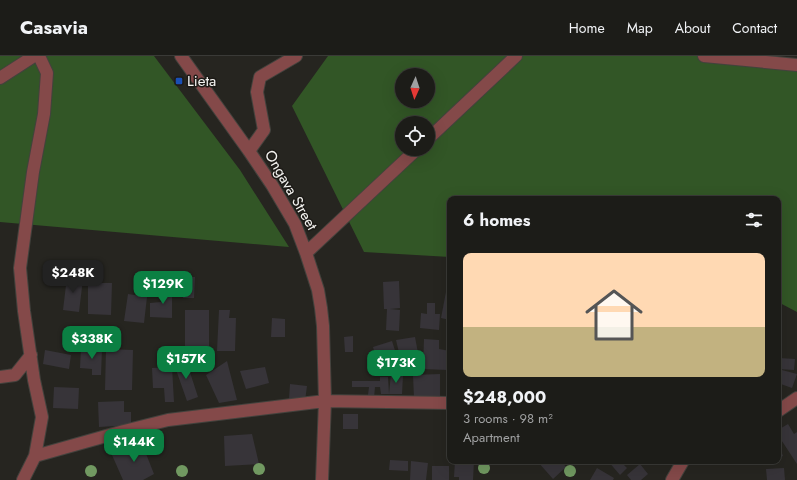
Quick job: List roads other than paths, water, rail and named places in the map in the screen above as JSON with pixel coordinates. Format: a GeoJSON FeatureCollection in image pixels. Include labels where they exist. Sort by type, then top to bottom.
{"type":"FeatureCollection","features":[{"type":"Feature","properties":{"kind":"street"},"geometry":{"type":"LineString","coordinates":[[0,78],[34,56]]}},
{"type":"Feature","properties":{"kind":"street"},"geometry":{"type":"LineString","coordinates":[[23,480],[35,456],[42,417],[34,380],[24,311],[20,268],[33,172],[44,114],[47,73],[39,56]]}},
{"type":"Feature","properties":{"kind":"street","name":"Ongava Street"},"geometry":{"type":"LineString","coordinates":[[181,56],[272,185],[295,224],[306,252],[318,290],[323,333],[324,401],[322,480]]}},
{"type":"Feature","properties":{"kind":"street"},"geometry":{"type":"LineString","coordinates":[[249,151],[264,130],[257,92],[260,78],[296,56]]}},
{"type":"Feature","properties":{"kind":"street"},"geometry":{"type":"LineString","coordinates":[[435,132],[516,56]]}},
{"type":"Feature","properties":{"kind":"street"},"geometry":{"type":"LineString","coordinates":[[704,56],[797,65]]}},
{"type":"Feature","properties":{"kind":"street"},"geometry":{"type":"LineString","coordinates":[[306,252],[409,156]]}},
{"type":"Feature","properties":{"kind":"street"},"geometry":{"type":"LineString","coordinates":[[0,377],[15,375],[31,355]]}},
{"type":"Feature","properties":{"kind":"street"},"geometry":{"type":"LineString","coordinates":[[781,409],[797,398]]}},
{"type":"Feature","properties":{"kind":"street"},"geometry":{"type":"LineString","coordinates":[[35,456],[168,420],[324,401],[447,403]]}},
{"type":"Feature","properties":{"kind":"street"},"geometry":{"type":"LineString","coordinates":[[672,480],[681,464]]}},
{"type":"Feature","properties":{"kind":"place","name":"Lieta"},"geometry":{"type":"Point","coordinates":[179,81]}}]}
